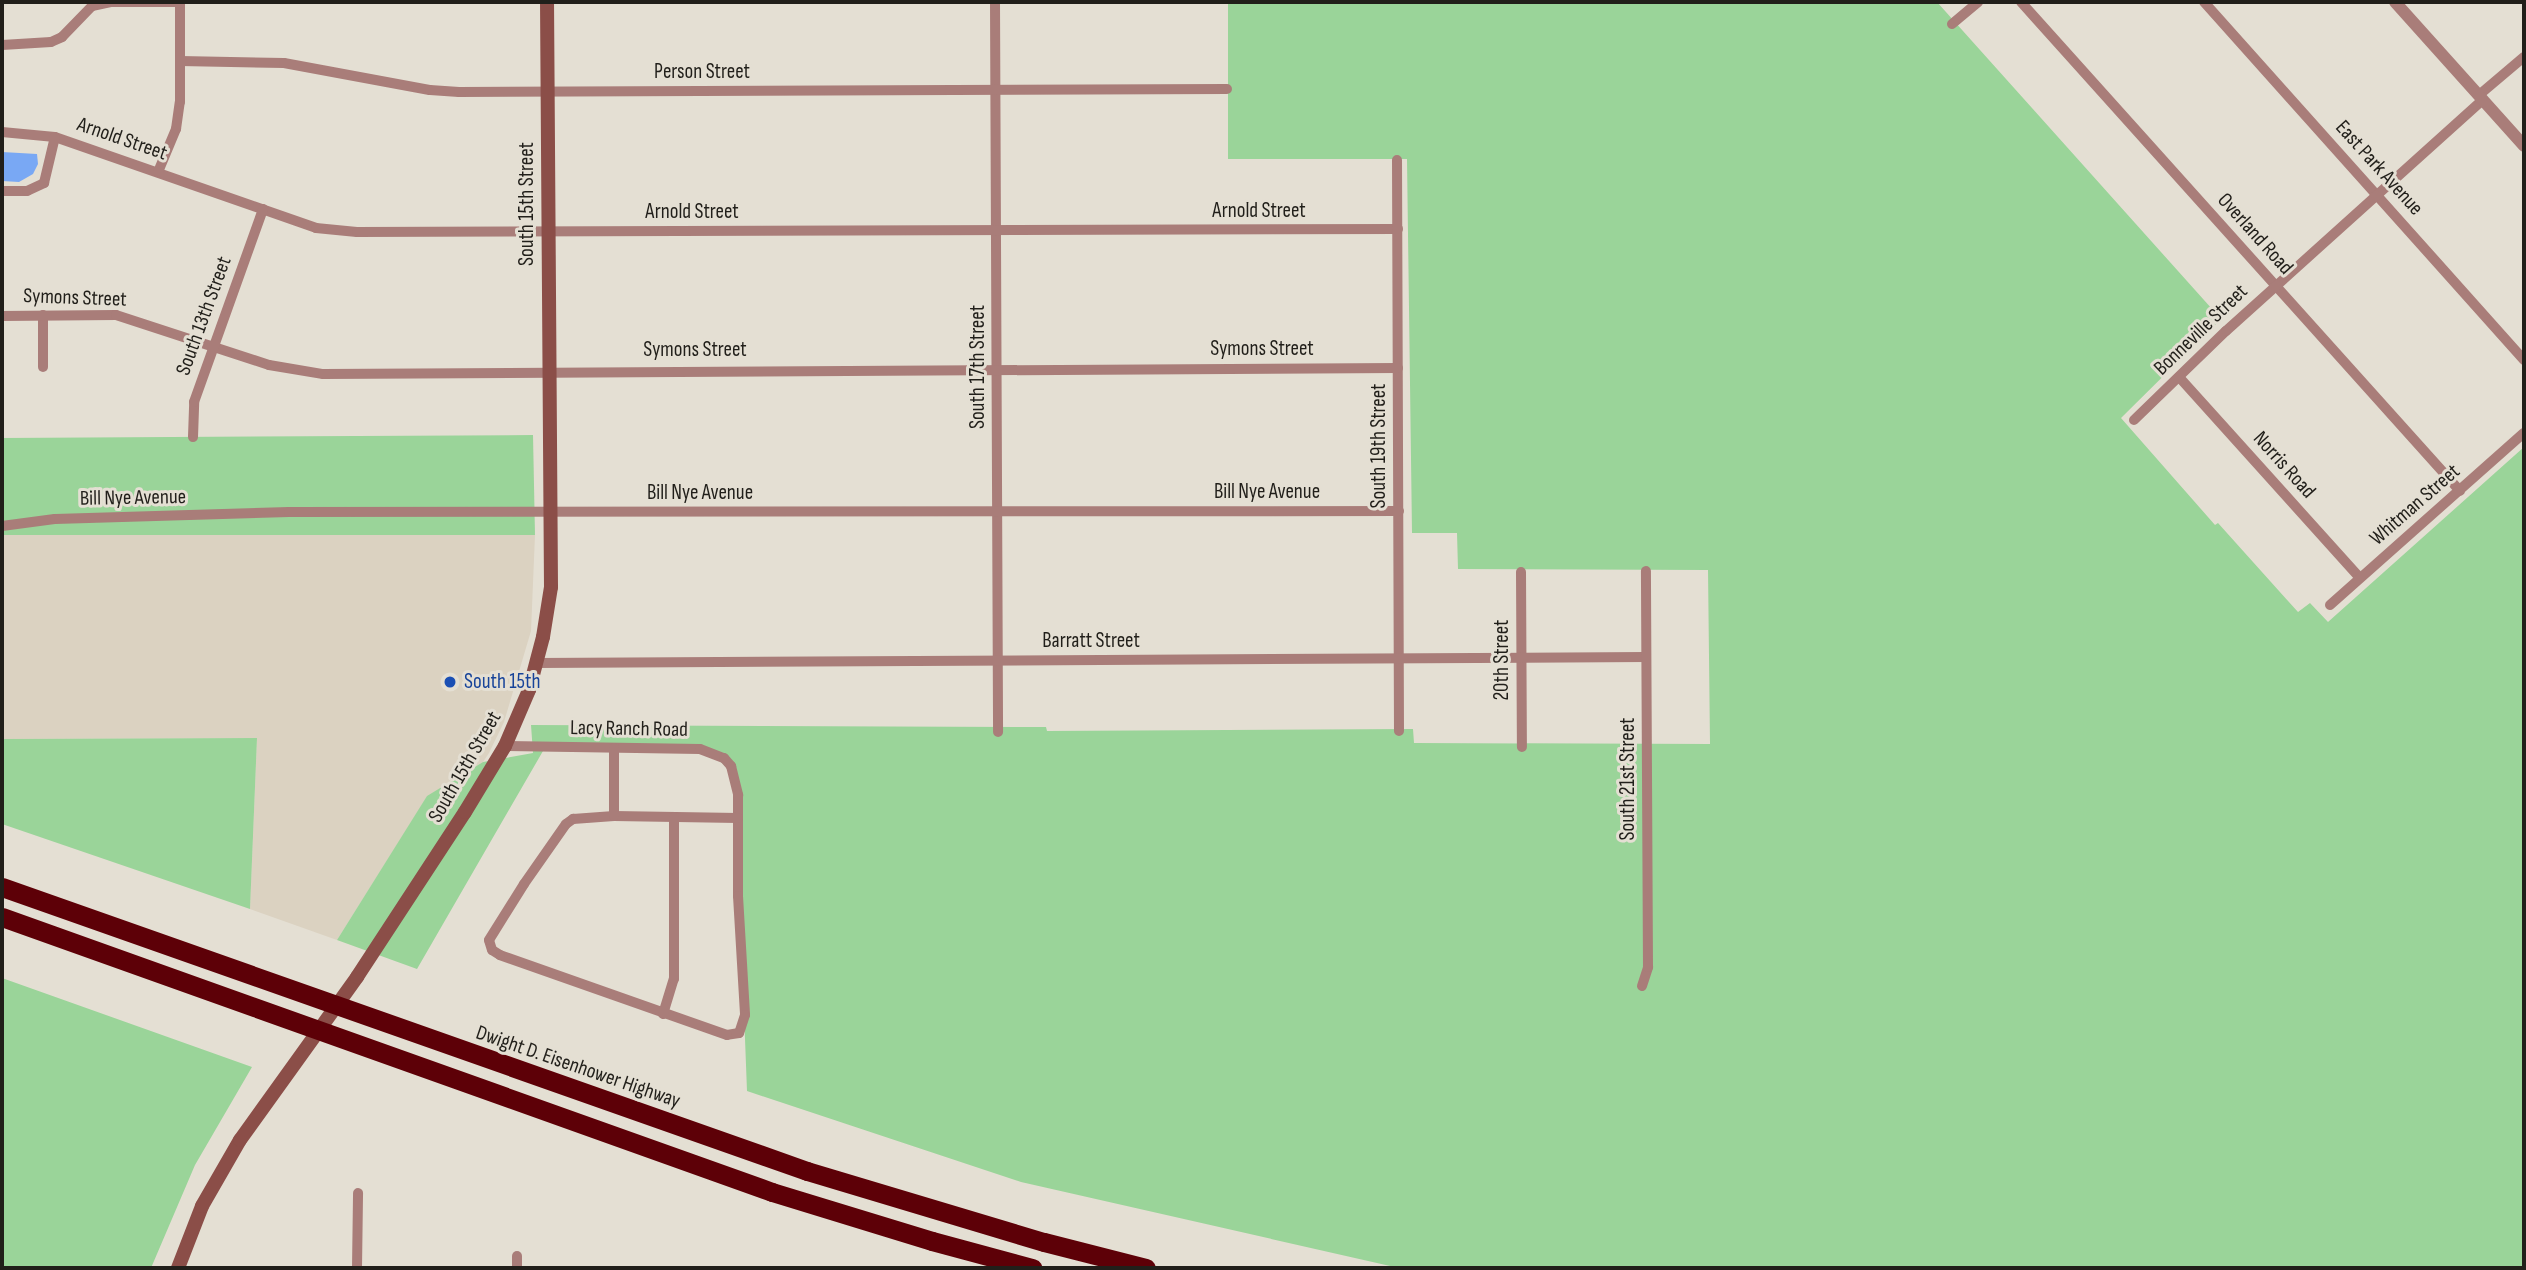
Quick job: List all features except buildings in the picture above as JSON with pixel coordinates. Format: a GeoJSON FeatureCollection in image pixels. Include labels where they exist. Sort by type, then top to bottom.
{"type":"FeatureCollection","features":[{"type":"Feature","properties":{"kind":"highway","name":"Dwight D. Eisenhower Highway"},"geometry":{"type":"LineString","coordinates":[[2,887],[807,1171],[1044,1242],[1146,1268]]}},
{"type":"Feature","properties":{"kind":"highway"},"geometry":{"type":"LineString","coordinates":[[2,918],[772,1192],[932,1241],[1032,1268]]}},
{"type":"Feature","properties":{"kind":"main road","name":"South 15th Street"},"geometry":{"type":"LineString","coordinates":[[178,1268],[191,1230],[214,1183],[240,1140],[356,977],[505,746],[529,690],[537,663],[551,587],[547,2]]}},
{"type":"Feature","properties":{"kind":"street"},"geometry":{"type":"LineString","coordinates":[[2,45],[51,42],[62,37],[92,6],[110,2],[180,2],[180,102],[176,129],[158,172]]}},
{"type":"Feature","properties":{"kind":"street","name":"South 17th Street"},"geometry":{"type":"LineString","coordinates":[[995,2],[999,732]]}},
{"type":"Feature","properties":{"kind":"street"},"geometry":{"type":"LineString","coordinates":[[1952,24],[1978,2]]}},
{"type":"Feature","properties":{"kind":"street","name":"Overland Road"},"geometry":{"type":"LineString","coordinates":[[2021,2],[2460,491]]}},
{"type":"Feature","properties":{"kind":"street","name":"East Park Avenue"},"geometry":{"type":"LineString","coordinates":[[2204,2],[2524,360]]}},
{"type":"Feature","properties":{"kind":"street"},"geometry":{"type":"LineString","coordinates":[[2395,2],[2524,146]]}},
{"type":"Feature","properties":{"kind":"street","name":"Bonneville Street"},"geometry":{"type":"LineString","coordinates":[[2134,420],[2524,57]]}},
{"type":"Feature","properties":{"kind":"street","name":"Person Street"},"geometry":{"type":"LineString","coordinates":[[180,61],[284,63],[430,90],[996,92],[1227,89]]}},
{"type":"Feature","properties":{"kind":"street","name":"Arnold Street"},"geometry":{"type":"LineString","coordinates":[[2,132],[55,136],[316,228],[358,232],[1398,229]]}},
{"type":"Feature","properties":{"kind":"street"},"geometry":{"type":"LineString","coordinates":[[2,191],[27,191],[44,183],[55,136]]}},
{"type":"Feature","properties":{"kind":"street","name":"South 19th Street"},"geometry":{"type":"LineString","coordinates":[[1397,160],[1399,731]]}},
{"type":"Feature","properties":{"kind":"street","name":"South 13th Street"},"geometry":{"type":"LineString","coordinates":[[193,437],[194,402],[263,209]]}},
{"type":"Feature","properties":{"kind":"street"},"geometry":{"type":"LineString","coordinates":[[43,315],[43,367]]}},
{"type":"Feature","properties":{"kind":"street","name":"Symons Street"},"geometry":{"type":"LineString","coordinates":[[2,316],[116,315],[269,365],[324,374],[549,370],[1398,368]]}},
{"type":"Feature","properties":{"kind":"street","name":"Norris Road"},"geometry":{"type":"LineString","coordinates":[[2179,377],[2361,579]]}},
{"type":"Feature","properties":{"kind":"street","name":"Whitman Street"},"geometry":{"type":"LineString","coordinates":[[2330,605],[2524,433]]}},
{"type":"Feature","properties":{"kind":"street","name":"Bill Nye Avenue"},"geometry":{"type":"LineString","coordinates":[[2,526],[55,519],[289,512],[1399,510]]}},
{"type":"Feature","properties":{"kind":"street","name":"South 21st Street"},"geometry":{"type":"LineString","coordinates":[[1642,986],[1648,956],[1646,570]]}},
{"type":"Feature","properties":{"kind":"street","name":"20th Street"},"geometry":{"type":"LineString","coordinates":[[1521,572],[1522,747]]}},
{"type":"Feature","properties":{"kind":"street","name":"Barratt Street"},"geometry":{"type":"LineString","coordinates":[[537,663],[1646,657]]}},
{"type":"Feature","properties":{"kind":"street","name":"Lacy Ranch Road"},"geometry":{"type":"LineString","coordinates":[[505,746],[701,749],[724,758],[735,777],[745,1015],[739,1033],[715,1033],[663,1014]]}},
{"type":"Feature","properties":{"kind":"street"},"geometry":{"type":"LineString","coordinates":[[614,748],[614,816]]}},
{"type":"Feature","properties":{"kind":"street"},"geometry":{"type":"LineString","coordinates":[[674,817],[674,979],[663,1014],[500,955],[490,945],[491,933],[566,824],[580,817],[614,816],[738,818]]}},
{"type":"Feature","properties":{"kind":"street"},"geometry":{"type":"LineString","coordinates":[[357,1268],[358,1193]]}},
{"type":"Feature","properties":{"kind":"shaded area"},"geometry":{"type":"Polygon","coordinates":[[[2,535],[535,535],[531,631],[504,722],[489,753],[483,762],[427,797],[337,940],[250,909],[257,738],[2,739],[2,535]]]}},
{"type":"Feature","properties":{"kind":"green space"},"geometry":{"type":"Polygon","coordinates":[[[1228,2],[1937,2],[2221,319],[2121,418],[2215,525],[2218,523],[2298,612],[2310,603],[2328,622],[2524,447],[2524,1268],[1399,1268],[1021,1182],[747,1091],[735,777],[712,752],[543,751],[417,969],[337,940],[427,796],[483,762],[533,753],[531,725],[1046,727],[1047,731],[1413,729],[1414,743],[1710,744],[1708,570],[1458,569],[1457,533],[1412,533],[1407,159],[1228,159],[1228,2]]]}},
{"type":"Feature","properties":{"kind":"green space"},"geometry":{"type":"Polygon","coordinates":[[[533,435],[535,535],[2,535],[2,438],[533,435]]]}},
{"type":"Feature","properties":{"kind":"green space"},"geometry":{"type":"Polygon","coordinates":[[[257,738],[250,909],[2,824],[2,739],[257,738]]]}},
{"type":"Feature","properties":{"kind":"green space"},"geometry":{"type":"Polygon","coordinates":[[[2,978],[252,1067],[195,1165],[151,1268],[2,1268],[2,978]]]}},
{"type":"Feature","properties":{"kind":"water"},"geometry":{"type":"Polygon","coordinates":[[[2,152],[37,154],[38,164],[33,174],[19,182],[2,181],[2,152]]]}},
{"type":"Feature","properties":{"kind":"place","name":"South 15th"},"geometry":{"type":"Point","coordinates":[450,682]}}]}
